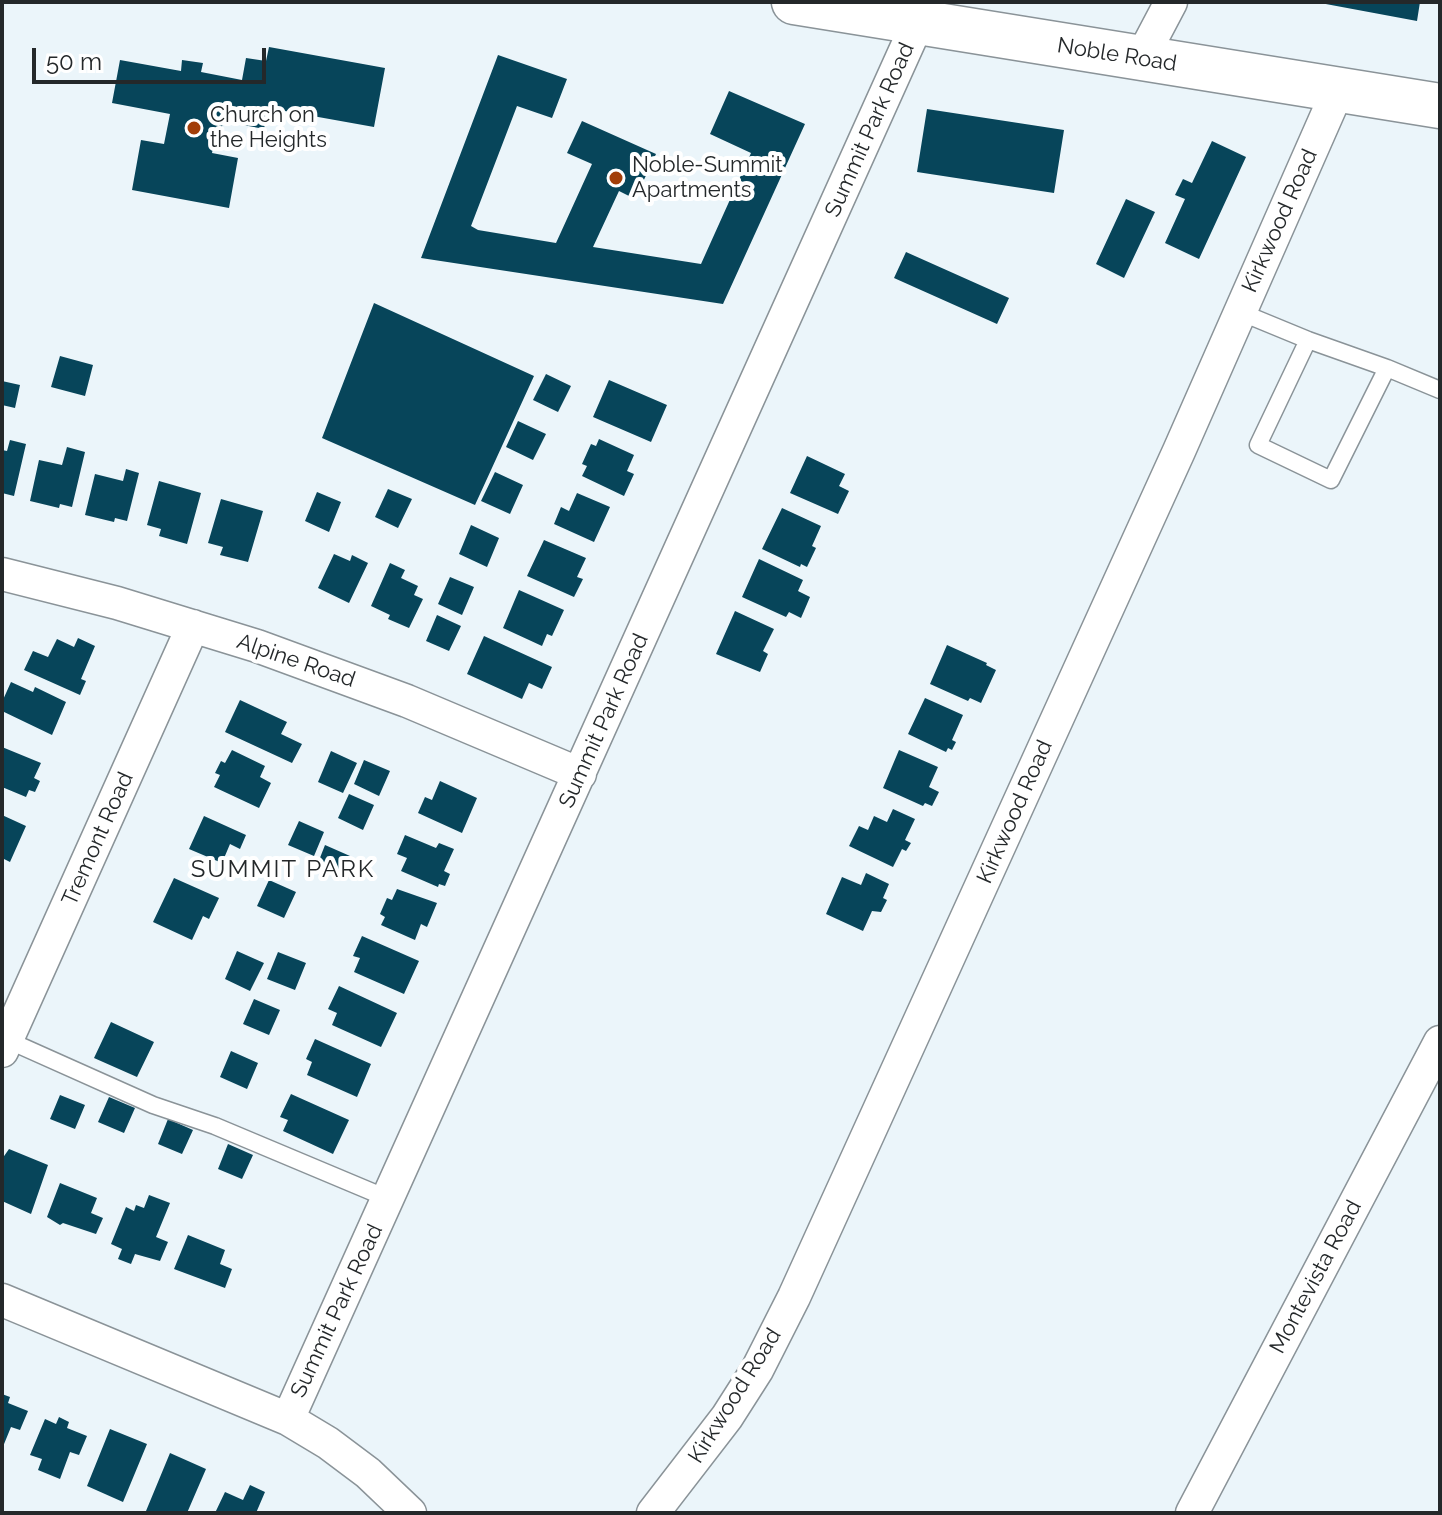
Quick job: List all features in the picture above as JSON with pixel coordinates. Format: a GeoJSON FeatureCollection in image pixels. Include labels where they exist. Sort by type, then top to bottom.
{"type":"FeatureCollection","features":[{"type":"Feature","properties":{"kind":"main road","name":"Noble Road"},"geometry":{"type":"LineString","coordinates":[[794,2],[1440,106]]}},
{"type":"Feature","properties":{"kind":"street"},"geometry":{"type":"LineString","coordinates":[[1141,59],[1171,2]]}},
{"type":"Feature","properties":{"kind":"street","name":"Summit Park Road"},"geometry":{"type":"LineString","coordinates":[[288,1419],[918,22]]}},
{"type":"Feature","properties":{"kind":"street","name":"Kirkwood Road"},"geometry":{"type":"LineString","coordinates":[[653,1513],[727,1417],[757,1370],[794,1297],[1338,90]]}},
{"type":"Feature","properties":{"kind":"street","name":"Alpine Road"},"geometry":{"type":"LineString","coordinates":[[2,574],[193,626],[351,680],[580,774]]}},
{"type":"Feature","properties":{"kind":"street","name":"Tremont Road"},"geometry":{"type":"LineString","coordinates":[[4,1043],[193,626]]}},
{"type":"Feature","properties":{"kind":"street","name":"Montevista Road"},"geometry":{"type":"LineString","coordinates":[[1192,1513],[1440,1042]]}},
{"type":"Feature","properties":{"kind":"street"},"geometry":{"type":"LineString","coordinates":[[2,1300],[288,1419],[328,1443],[368,1473],[410,1513]]}},
{"type":"Feature","properties":{"kind":"lane"},"geometry":{"type":"LineString","coordinates":[[1240,312],[1440,390]]}},
{"type":"Feature","properties":{"kind":"lane"},"geometry":{"type":"LineString","coordinates":[[1308,340],[1258,445],[1331,480],[1387,368]]}},
{"type":"Feature","properties":{"kind":"lane"},"geometry":{"type":"LineString","coordinates":[[4,1043],[389,1199]]}},
{"type":"Feature","properties":{"kind":"building"},"geometry":{"type":"Polygon","coordinates":[[[1315,2],[1420,2],[1417,21],[1315,2]]]}},
{"type":"Feature","properties":{"kind":"building","name":"Church on the Heights"},"geometry":{"type":"Polygon","coordinates":[[[269,47],[385,68],[374,127],[268,108],[264,129],[223,121],[220,139],[215,138],[212,153],[238,158],[229,208],[132,190],[141,140],[164,144],[170,114],[112,103],[120,60],[181,71],[182,60],[203,63],[201,72],[242,80],[246,58],[266,61],[269,47]]]}},
{"type":"Feature","properties":{"kind":"building","name":"Noble-Summit Apartments"},"geometry":{"type":"Polygon","coordinates":[[[498,55],[567,79],[552,118],[517,106],[471,226],[478,230],[556,243],[592,164],[567,153],[582,121],[656,154],[635,199],[619,191],[593,247],[701,264],[751,153],[710,134],[729,91],[805,124],[723,304],[421,258],[498,55]]]}},
{"type":"Feature","properties":{"kind":"building"},"geometry":{"type":"Polygon","coordinates":[[[927,109],[1064,130],[1054,193],[917,172],[927,109]]]}},
{"type":"Feature","properties":{"kind":"building"},"geometry":{"type":"Polygon","coordinates":[[[1212,141],[1246,157],[1199,259],[1165,243],[1185,199],[1175,195],[1183,179],[1192,183],[1212,141]]]}},
{"type":"Feature","properties":{"kind":"building"},"geometry":{"type":"Polygon","coordinates":[[[1126,199],[1155,212],[1124,278],[1096,264],[1126,199]]]}},
{"type":"Feature","properties":{"kind":"building"},"geometry":{"type":"Polygon","coordinates":[[[906,252],[1009,298],[997,324],[894,278],[906,252]]]}},
{"type":"Feature","properties":{"kind":"building"},"geometry":{"type":"Polygon","coordinates":[[[374,303],[534,376],[475,505],[322,438],[374,303]]]}},
{"type":"Feature","properties":{"kind":"building"},"geometry":{"type":"Polygon","coordinates":[[[60,356],[93,365],[85,396],[51,387],[60,356]]]}},
{"type":"Feature","properties":{"kind":"building"},"geometry":{"type":"Polygon","coordinates":[[[546,374],[571,386],[558,412],[533,400],[546,374]]]}},
{"type":"Feature","properties":{"kind":"building"},"geometry":{"type":"Polygon","coordinates":[[[609,380],[667,405],[651,442],[593,417],[609,380]]]}},
{"type":"Feature","properties":{"kind":"building"},"geometry":{"type":"Polygon","coordinates":[[[2,381],[20,385],[15,408],[2,405],[2,381]]]}},
{"type":"Feature","properties":{"kind":"building"},"geometry":{"type":"Polygon","coordinates":[[[518,421],[546,434],[533,460],[506,447],[518,421]]]}},
{"type":"Feature","properties":{"kind":"building"},"geometry":{"type":"Polygon","coordinates":[[[599,439],[634,455],[627,471],[634,474],[624,496],[582,476],[587,466],[582,464],[591,444],[596,446],[599,439]]]}},
{"type":"Feature","properties":{"kind":"building"},"geometry":{"type":"Polygon","coordinates":[[[10,440],[26,444],[14,496],[2,493],[2,450],[7,451],[10,440]]]}},
{"type":"Feature","properties":{"kind":"building"},"geometry":{"type":"Polygon","coordinates":[[[67,447],[85,452],[72,507],[60,504],[59,508],[30,501],[39,460],[62,465],[67,447]]]}},
{"type":"Feature","properties":{"kind":"building"},"geometry":{"type":"Polygon","coordinates":[[[807,456],[845,474],[839,486],[849,491],[838,514],[790,493],[807,456]]]}},
{"type":"Feature","properties":{"kind":"building"},"geometry":{"type":"Polygon","coordinates":[[[126,469],[139,473],[127,521],[115,518],[114,522],[85,515],[95,474],[123,481],[126,469]]]}},
{"type":"Feature","properties":{"kind":"building"},"geometry":{"type":"Polygon","coordinates":[[[495,472],[523,485],[510,514],[481,501],[495,472]]]}},
{"type":"Feature","properties":{"kind":"building"},"geometry":{"type":"Polygon","coordinates":[[[159,481],[201,493],[187,544],[159,536],[161,529],[147,525],[159,481]]]}},
{"type":"Feature","properties":{"kind":"building"},"geometry":{"type":"Polygon","coordinates":[[[388,489],[412,499],[398,528],[375,517],[388,489]]]}},
{"type":"Feature","properties":{"kind":"building"},"geometry":{"type":"Polygon","coordinates":[[[317,492],[341,502],[329,532],[305,521],[317,492]]]}},
{"type":"Feature","properties":{"kind":"building"},"geometry":{"type":"Polygon","coordinates":[[[577,493],[610,507],[594,542],[554,524],[561,507],[569,511],[577,493]]]}},
{"type":"Feature","properties":{"kind":"building"},"geometry":{"type":"Polygon","coordinates":[[[221,499],[263,511],[248,562],[220,555],[223,547],[208,543],[221,499]]]}},
{"type":"Feature","properties":{"kind":"building"},"geometry":{"type":"Polygon","coordinates":[[[782,508],[821,526],[807,567],[801,564],[800,567],[762,549],[782,508]]]}},
{"type":"Feature","properties":{"kind":"building"},"geometry":{"type":"Polygon","coordinates":[[[471,525],[499,538],[487,567],[459,554],[471,525]]]}},
{"type":"Feature","properties":{"kind":"building"},"geometry":{"type":"Polygon","coordinates":[[[544,540],[586,558],[577,577],[583,579],[574,597],[527,576],[544,540]]]}},
{"type":"Feature","properties":{"kind":"building"},"geometry":{"type":"Polygon","coordinates":[[[334,554],[350,561],[352,555],[368,563],[349,603],[318,588],[334,554]]]}},
{"type":"Feature","properties":{"kind":"building"},"geometry":{"type":"Polygon","coordinates":[[[759,559],[803,580],[798,591],[810,597],[801,618],[789,612],[786,617],[742,597],[759,559]]]}},
{"type":"Feature","properties":{"kind":"building"},"geometry":{"type":"Polygon","coordinates":[[[390,563],[405,570],[401,578],[418,586],[414,595],[423,599],[409,628],[388,619],[390,615],[371,606],[390,563]]]}},
{"type":"Feature","properties":{"kind":"building"},"geometry":{"type":"Polygon","coordinates":[[[450,577],[474,587],[462,615],[438,604],[450,577]]]}},
{"type":"Feature","properties":{"kind":"building"},"geometry":{"type":"Polygon","coordinates":[[[519,590],[564,610],[552,636],[547,634],[542,646],[503,628],[519,590]]]}},
{"type":"Feature","properties":{"kind":"building"},"geometry":{"type":"Polygon","coordinates":[[[735,611],[774,629],[763,651],[768,654],[760,672],[716,654],[735,611]]]}},
{"type":"Feature","properties":{"kind":"building"},"geometry":{"type":"Polygon","coordinates":[[[437,615],[461,626],[449,651],[426,641],[437,615]]]}},
{"type":"Feature","properties":{"kind":"building"},"geometry":{"type":"Polygon","coordinates":[[[484,636],[552,667],[542,689],[529,683],[522,699],[467,674],[484,636]]]}},
{"type":"Feature","properties":{"kind":"building"},"geometry":{"type":"Polygon","coordinates":[[[78,638],[95,646],[81,679],[86,681],[80,695],[24,670],[33,651],[48,657],[57,639],[74,647],[78,638]]]}},
{"type":"Feature","properties":{"kind":"building"},"geometry":{"type":"Polygon","coordinates":[[[947,645],[996,670],[981,703],[970,698],[968,701],[930,684],[947,645]]]}},
{"type":"Feature","properties":{"kind":"building"},"geometry":{"type":"Polygon","coordinates":[[[11,682],[33,692],[35,687],[66,702],[52,735],[2,711],[2,702],[11,682]]]}},
{"type":"Feature","properties":{"kind":"building"},"geometry":{"type":"Polygon","coordinates":[[[925,698],[963,715],[952,740],[956,742],[952,750],[948,748],[946,752],[908,734],[925,698]]]}},
{"type":"Feature","properties":{"kind":"building"},"geometry":{"type":"Polygon","coordinates":[[[240,700],[287,722],[281,734],[302,744],[292,763],[225,732],[240,700]]]}},
{"type":"Feature","properties":{"kind":"building"},"geometry":{"type":"Polygon","coordinates":[[[2,747],[41,763],[34,778],[40,781],[35,792],[29,790],[26,797],[2,787],[2,747]]]}},
{"type":"Feature","properties":{"kind":"building"},"geometry":{"type":"Polygon","coordinates":[[[232,750],[265,766],[260,777],[271,783],[259,808],[214,787],[220,775],[215,773],[232,750]]]}},
{"type":"Feature","properties":{"kind":"building"},"geometry":{"type":"Polygon","coordinates":[[[899,750],[938,767],[929,787],[939,792],[932,806],[925,803],[923,806],[883,788],[899,750]]]}},
{"type":"Feature","properties":{"kind":"building"},"geometry":{"type":"Polygon","coordinates":[[[331,751],[357,763],[343,793],[318,782],[331,751]]]}},
{"type":"Feature","properties":{"kind":"building"},"geometry":{"type":"Polygon","coordinates":[[[364,760],[390,771],[379,796],[354,784],[364,760]]]}},
{"type":"Feature","properties":{"kind":"building"},"geometry":{"type":"Polygon","coordinates":[[[440,781],[477,798],[462,833],[418,813],[425,797],[432,800],[440,781]]]}},
{"type":"Feature","properties":{"kind":"building"},"geometry":{"type":"Polygon","coordinates":[[[349,794],[374,805],[363,830],[338,818],[349,794]]]}},
{"type":"Feature","properties":{"kind":"building"},"geometry":{"type":"Polygon","coordinates":[[[893,809],[915,819],[905,840],[911,843],[906,851],[902,849],[893,867],[849,846],[859,826],[868,830],[874,816],[887,822],[893,809]]]}},
{"type":"Feature","properties":{"kind":"building"},"geometry":{"type":"Polygon","coordinates":[[[2,815],[26,826],[10,862],[2,858],[2,815]]]}},
{"type":"Feature","properties":{"kind":"building"},"geometry":{"type":"Polygon","coordinates":[[[204,816],[246,835],[240,849],[230,844],[222,863],[189,849],[204,816]]]}},
{"type":"Feature","properties":{"kind":"building"},"geometry":{"type":"Polygon","coordinates":[[[299,821],[324,832],[314,856],[288,845],[299,821]]]}},
{"type":"Feature","properties":{"kind":"building"},"geometry":{"type":"Polygon","coordinates":[[[405,835],[436,848],[439,843],[454,849],[444,871],[450,874],[445,886],[439,884],[438,887],[401,871],[407,858],[397,854],[405,835]]]}},
{"type":"Feature","properties":{"kind":"building"},"geometry":{"type":"Polygon","coordinates":[[[325,845],[350,856],[339,878],[316,868],[325,845]]]}},
{"type":"Feature","properties":{"kind":"building"},"geometry":{"type":"Polygon","coordinates":[[[866,873],[889,884],[883,898],[887,900],[881,912],[872,911],[863,931],[826,914],[842,877],[861,885],[866,873]]]}},
{"type":"Feature","properties":{"kind":"building"},"geometry":{"type":"Polygon","coordinates":[[[174,878],[219,898],[209,919],[203,916],[192,940],[153,922],[174,878]]]}},
{"type":"Feature","properties":{"kind":"building"},"geometry":{"type":"Polygon","coordinates":[[[269,880],[296,892],[284,918],[257,906],[269,880]]]}},
{"type":"Feature","properties":{"kind":"building"},"geometry":{"type":"Polygon","coordinates":[[[397,889],[437,903],[427,927],[421,924],[415,940],[381,925],[385,917],[380,914],[387,898],[392,900],[397,889]]]}},
{"type":"Feature","properties":{"kind":"building"},"geometry":{"type":"Polygon","coordinates":[[[362,936],[419,961],[404,994],[354,972],[360,958],[353,956],[362,936]]]}},
{"type":"Feature","properties":{"kind":"building"},"geometry":{"type":"Polygon","coordinates":[[[237,951],[264,963],[250,991],[225,979],[237,951]]]}},
{"type":"Feature","properties":{"kind":"building"},"geometry":{"type":"Polygon","coordinates":[[[278,952],[306,963],[295,990],[267,979],[278,952]]]}},
{"type":"Feature","properties":{"kind":"building"},"geometry":{"type":"Polygon","coordinates":[[[339,986],[397,1013],[381,1047],[332,1025],[337,1013],[328,1009],[339,986]]]}},
{"type":"Feature","properties":{"kind":"building"},"geometry":{"type":"Polygon","coordinates":[[[254,999],[280,1010],[269,1035],[243,1024],[254,999]]]}},
{"type":"Feature","properties":{"kind":"building"},"geometry":{"type":"Polygon","coordinates":[[[111,1022],[154,1042],[137,1077],[94,1058],[111,1022]]]}},
{"type":"Feature","properties":{"kind":"building"},"geometry":{"type":"Polygon","coordinates":[[[315,1039],[371,1064],[357,1097],[307,1075],[312,1062],[306,1059],[315,1039]]]}},
{"type":"Feature","properties":{"kind":"building"},"geometry":{"type":"Polygon","coordinates":[[[231,1051],[258,1063],[247,1089],[220,1077],[231,1051]]]}},
{"type":"Feature","properties":{"kind":"building"},"geometry":{"type":"Polygon","coordinates":[[[291,1094],[349,1120],[333,1154],[283,1131],[288,1120],[280,1117],[291,1094]]]}},
{"type":"Feature","properties":{"kind":"building"},"geometry":{"type":"Polygon","coordinates":[[[60,1095],[85,1105],[75,1129],[50,1119],[60,1095]]]}},
{"type":"Feature","properties":{"kind":"building"},"geometry":{"type":"Polygon","coordinates":[[[109,1097],[135,1108],[124,1133],[98,1122],[109,1097]]]}},
{"type":"Feature","properties":{"kind":"building"},"geometry":{"type":"Polygon","coordinates":[[[168,1119],[193,1130],[182,1154],[158,1144],[168,1119]]]}},
{"type":"Feature","properties":{"kind":"building"},"geometry":{"type":"Polygon","coordinates":[[[228,1144],[253,1155],[242,1179],[218,1169],[228,1144]]]}},
{"type":"Feature","properties":{"kind":"building"},"geometry":{"type":"Polygon","coordinates":[[[9,1149],[48,1165],[31,1214],[2,1201],[2,1159],[9,1149]]]}},
{"type":"Feature","properties":{"kind":"building"},"geometry":{"type":"Polygon","coordinates":[[[60,1183],[97,1198],[91,1213],[103,1218],[96,1234],[63,1223],[60,1225],[47,1217],[60,1183]]]}},
{"type":"Feature","properties":{"kind":"building"},"geometry":{"type":"Polygon","coordinates":[[[149,1195],[170,1203],[156,1237],[168,1242],[160,1261],[135,1254],[131,1264],[118,1259],[122,1249],[111,1244],[126,1207],[134,1211],[136,1205],[144,1208],[149,1195]]]}},
{"type":"Feature","properties":{"kind":"building"},"geometry":{"type":"Polygon","coordinates":[[[188,1235],[225,1250],[220,1264],[232,1269],[225,1288],[174,1269],[188,1235]]]}},
{"type":"Feature","properties":{"kind":"building"},"geometry":{"type":"Polygon","coordinates":[[[2,1394],[10,1397],[8,1403],[28,1411],[20,1430],[11,1427],[2,1449],[2,1394]]]}},
{"type":"Feature","properties":{"kind":"building"},"geometry":{"type":"Polygon","coordinates":[[[59,1417],[69,1422],[67,1428],[87,1436],[79,1455],[70,1452],[60,1479],[38,1470],[42,1459],[30,1455],[45,1419],[56,1424],[59,1417]]]}},
{"type":"Feature","properties":{"kind":"building"},"geometry":{"type":"Polygon","coordinates":[[[110,1429],[147,1444],[123,1502],[87,1486],[110,1429]]]}},
{"type":"Feature","properties":{"kind":"building"},"geometry":{"type":"Polygon","coordinates":[[[170,1453],[206,1469],[187,1513],[151,1513],[146,1511],[170,1453]]]}},
{"type":"Feature","properties":{"kind":"building"},"geometry":{"type":"Polygon","coordinates":[[[250,1485],[265,1492],[256,1513],[215,1513],[225,1492],[243,1500],[250,1485]]]}},
{"type":"Feature","properties":{"kind":"place","name":"Church on the Heights"},"geometry":{"type":"Point","coordinates":[194,128]}},
{"type":"Feature","properties":{"kind":"place","name":"Noble-Summit Apartments"},"geometry":{"type":"Point","coordinates":[616,178]}},
{"type":"Feature","properties":{"kind":"district","name":"SUMMIT PARK"},"geometry":{"type":"Point","coordinates":[283,870]}}]}
